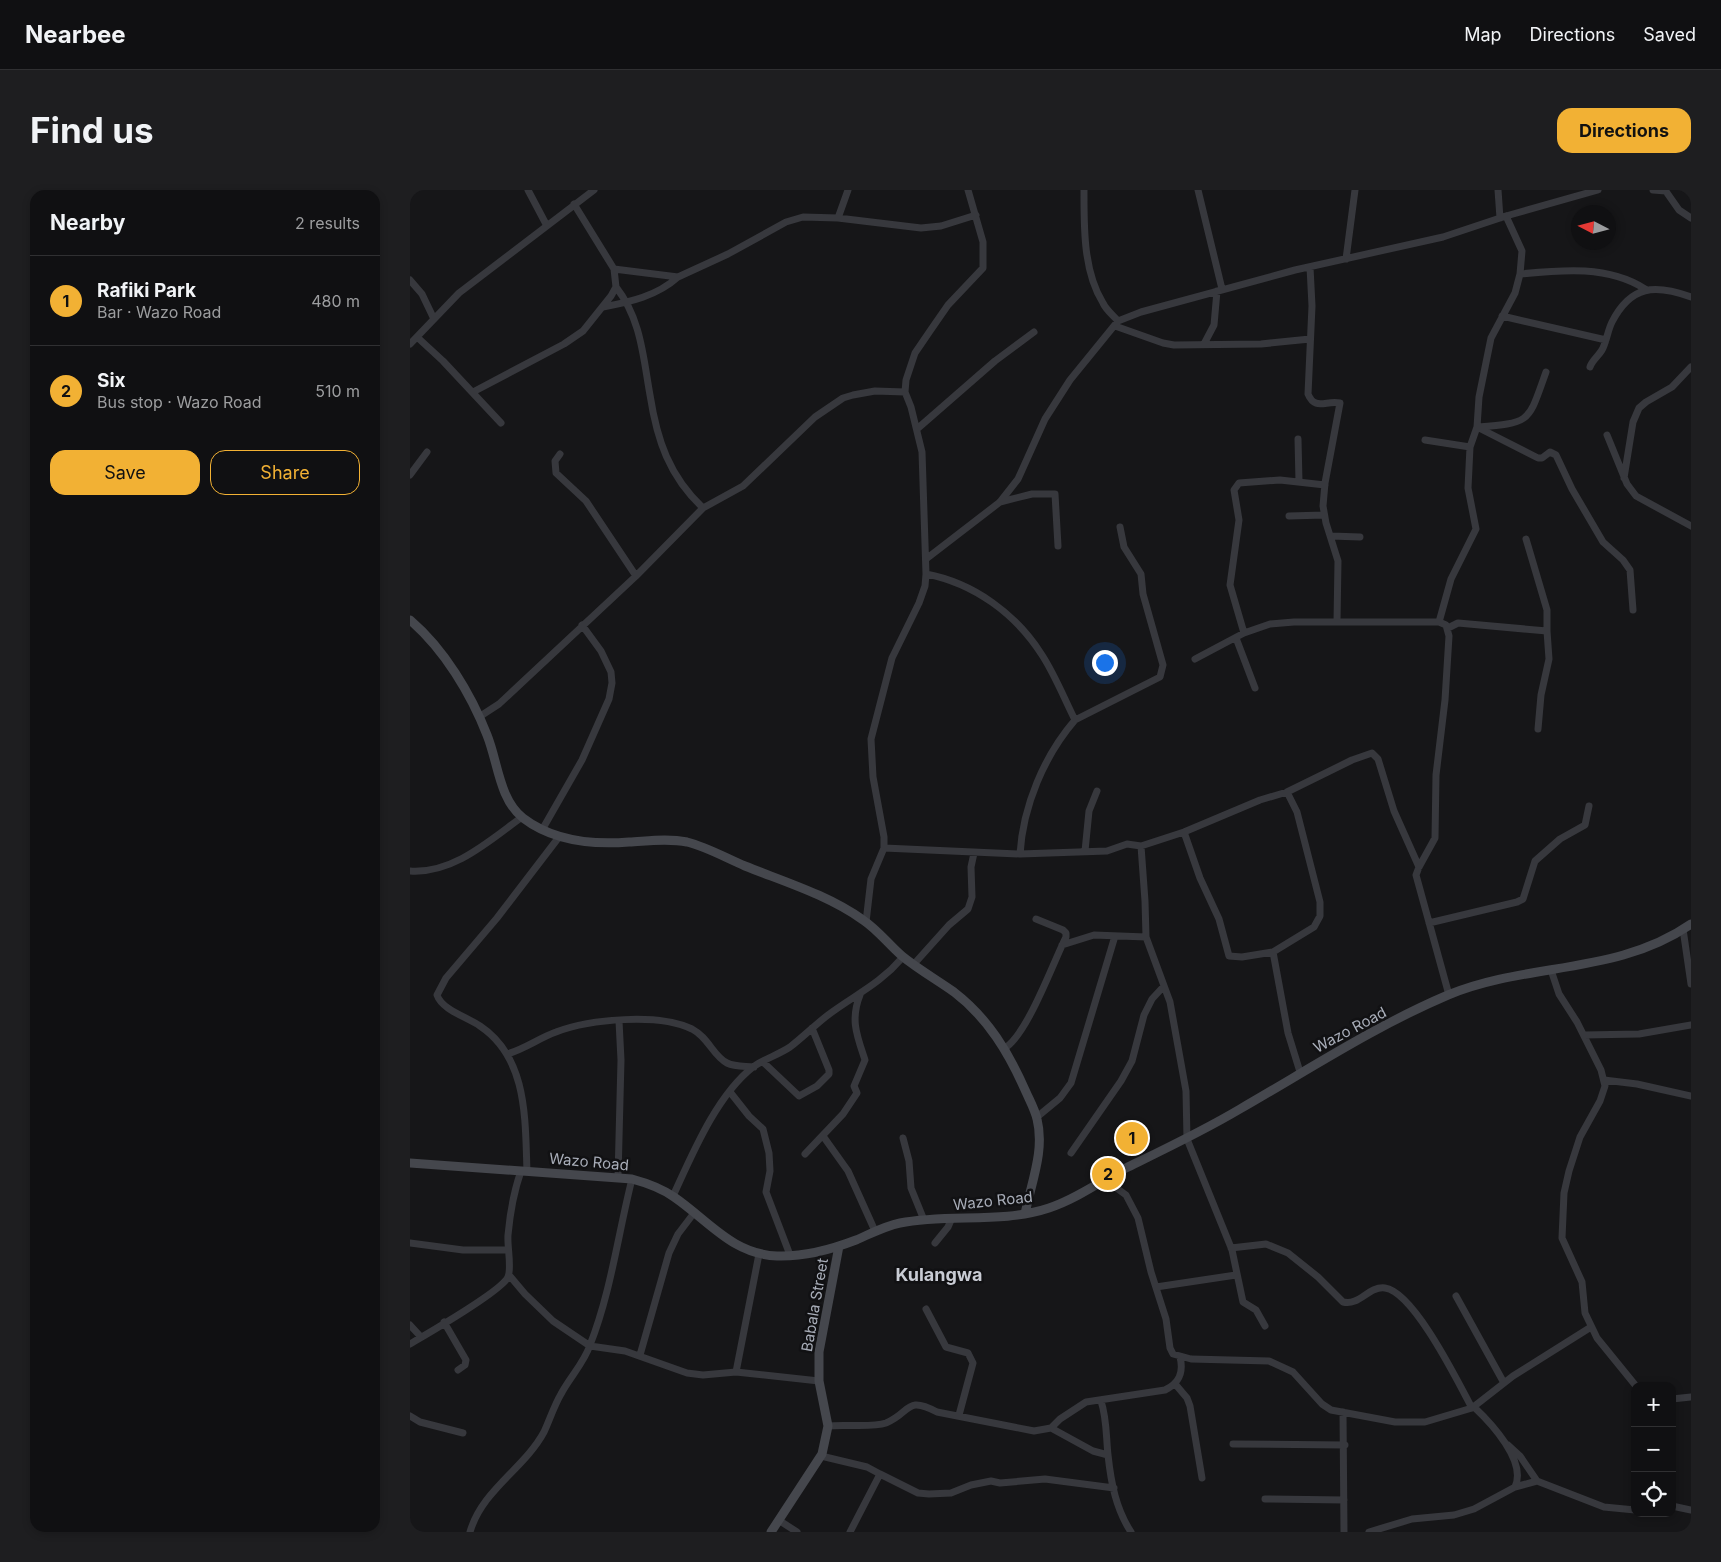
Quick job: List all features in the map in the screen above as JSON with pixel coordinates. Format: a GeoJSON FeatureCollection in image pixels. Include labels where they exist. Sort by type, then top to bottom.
{"type":"FeatureCollection","features":[{"type":"Feature","properties":{"kind":"main road"},"geometry":{"type":"LineString","coordinates":[[410,620],[433,642],[479,717],[488,737],[503,789],[512,806],[522,817],[542,830],[560,838],[589,841],[656,840],[688,843],[821,897],[866,922],[902,957],[956,994],[989,1026],[1005,1048],[1037,1117],[1040,1136],[1038,1160],[1025,1214]]}},
{"type":"Feature","properties":{"kind":"main road","name":"Wazo Road"},"geometry":{"type":"LineString","coordinates":[[410,1163],[632,1179],[650,1184],[673,1196],[733,1244],[759,1254],[810,1255],[898,1224],[924,1220],[951,1220],[1025,1214],[1071,1200],[1104,1179],[1187,1139],[1359,1039],[1449,995],[1492,981],[1592,964],[1647,949],[1691,924]]}},
{"type":"Feature","properties":{"kind":"main road","name":"Babala Street"},"geometry":{"type":"LineString","coordinates":[[771,1532],[821,1456],[828,1426],[819,1381],[823,1326],[839,1246]]}},
{"type":"Feature","properties":{"kind":"street"},"geometry":{"type":"LineString","coordinates":[[528,190],[546,226]]}},
{"type":"Feature","properties":{"kind":"street"},"geometry":{"type":"LineString","coordinates":[[410,344],[433,317],[459,293],[594,190]]}},
{"type":"Feature","properties":{"kind":"street"},"geometry":{"type":"LineString","coordinates":[[838,218],[848,190]]}},
{"type":"Feature","properties":{"kind":"street"},"geometry":{"type":"LineString","coordinates":[[866,922],[871,879],[884,848],[884,837],[873,776],[870,739],[892,658],[919,603],[925,586],[926,574],[922,452],[905,392],[909,366],[915,353],[948,305],[983,268],[983,242],[968,190]]}},
{"type":"Feature","properties":{"kind":"street"},"geometry":{"type":"LineString","coordinates":[[1084,190],[1088,258],[1094,285],[1103,304],[1116,323],[1162,343],[1261,344],[1310,339]]}},
{"type":"Feature","properties":{"kind":"street"},"geometry":{"type":"LineString","coordinates":[[1198,190],[1219,290],[1214,325],[1204,344]]}},
{"type":"Feature","properties":{"kind":"street"},"geometry":{"type":"LineString","coordinates":[[1346,259],[1355,190]]}},
{"type":"Feature","properties":{"kind":"street"},"geometry":{"type":"LineString","coordinates":[[1439,622],[1451,578],[1476,529],[1468,488],[1470,446],[1477,427],[1484,367],[1491,338],[1515,293],[1520,274],[1522,251],[1503,217],[1498,190]]}},
{"type":"Feature","properties":{"kind":"street"},"geometry":{"type":"LineString","coordinates":[[926,559],[1000,502],[1018,479],[1057,399],[1116,323],[1219,290],[1310,267],[1443,238],[1503,217],[1598,190]]}},
{"type":"Feature","properties":{"kind":"street"},"geometry":{"type":"LineString","coordinates":[[1653,190],[1665,191],[1679,210],[1691,218]]}},
{"type":"Feature","properties":{"kind":"street"},"geometry":{"type":"LineString","coordinates":[[574,204],[614,269],[616,287],[628,303],[639,334],[650,398],[667,461],[688,494],[703,508]]}},
{"type":"Feature","properties":{"kind":"street"},"geometry":{"type":"LineString","coordinates":[[603,307],[628,303],[664,288],[678,278],[728,254],[786,222],[802,217],[838,218],[921,228],[941,226],[976,215]]}},
{"type":"Feature","properties":{"kind":"street"},"geometry":{"type":"LineString","coordinates":[[1310,267],[1310,339],[1307,390],[1310,398],[1318,405],[1340,403],[1325,485],[1324,514],[1338,561],[1337,622]]}},
{"type":"Feature","properties":{"kind":"street"},"geometry":{"type":"LineString","coordinates":[[614,269],[678,278]]}},
{"type":"Feature","properties":{"kind":"street"},"geometry":{"type":"LineString","coordinates":[[1520,274],[1566,270],[1584,271],[1622,279],[1645,289],[1668,291],[1691,297]]}},
{"type":"Feature","properties":{"kind":"street"},"geometry":{"type":"LineString","coordinates":[[410,280],[422,294],[433,317]]}},
{"type":"Feature","properties":{"kind":"street"},"geometry":{"type":"LineString","coordinates":[[473,392],[564,344],[583,330],[603,307],[616,287]]}},
{"type":"Feature","properties":{"kind":"street"},"geometry":{"type":"LineString","coordinates":[[1590,368],[1606,340],[1618,312],[1633,295],[1645,289]]}},
{"type":"Feature","properties":{"kind":"street"},"geometry":{"type":"LineString","coordinates":[[1502,316],[1606,340]]}},
{"type":"Feature","properties":{"kind":"street"},"geometry":{"type":"LineString","coordinates":[[917,429],[995,362],[1034,332]]}},
{"type":"Feature","properties":{"kind":"street"},"geometry":{"type":"LineString","coordinates":[[417,337],[473,392],[501,424]]}},
{"type":"Feature","properties":{"kind":"street"},"geometry":{"type":"LineString","coordinates":[[1624,478],[1635,416],[1646,402],[1672,387],[1691,367]]}},
{"type":"Feature","properties":{"kind":"street"},"geometry":{"type":"LineString","coordinates":[[1477,427],[1511,424],[1526,418],[1532,409],[1546,372]]}},
{"type":"Feature","properties":{"kind":"street"},"geometry":{"type":"LineString","coordinates":[[479,717],[499,704],[636,576],[703,508],[743,486],[803,426],[843,398],[875,390],[905,392]]}},
{"type":"Feature","properties":{"kind":"street"},"geometry":{"type":"LineString","coordinates":[[1477,427],[1538,458],[1542,458],[1550,452],[1556,455],[1572,489],[1603,542],[1623,560],[1630,570],[1633,610]]}},
{"type":"Feature","properties":{"kind":"street"},"geometry":{"type":"LineString","coordinates":[[1607,435],[1624,478],[1636,496],[1691,526]]}},
{"type":"Feature","properties":{"kind":"street"},"geometry":{"type":"LineString","coordinates":[[1298,439],[1299,482]]}},
{"type":"Feature","properties":{"kind":"street"},"geometry":{"type":"LineString","coordinates":[[1425,440],[1470,446]]}},
{"type":"Feature","properties":{"kind":"street"},"geometry":{"type":"LineString","coordinates":[[410,475],[427,452]]}},
{"type":"Feature","properties":{"kind":"street"},"geometry":{"type":"LineString","coordinates":[[560,454],[555,461],[556,473],[586,501],[636,576]]}},
{"type":"Feature","properties":{"kind":"street"},"geometry":{"type":"LineString","coordinates":[[1244,633],[1230,585],[1239,520],[1234,490],[1236,486],[1240,483],[1280,480],[1325,485]]}},
{"type":"Feature","properties":{"kind":"street"},"geometry":{"type":"LineString","coordinates":[[1000,502],[1032,494],[1055,494],[1058,546]]}},
{"type":"Feature","properties":{"kind":"street"},"geometry":{"type":"LineString","coordinates":[[1289,516],[1324,514]]}},
{"type":"Feature","properties":{"kind":"street"},"geometry":{"type":"LineString","coordinates":[[1020,854],[1021,833],[1029,802],[1047,763],[1065,732],[1075,720],[1160,677],[1162,673],[1163,665],[1143,594],[1141,574],[1124,547],[1120,527]]}},
{"type":"Feature","properties":{"kind":"street"},"geometry":{"type":"LineString","coordinates":[[1331,536],[1360,537]]}},
{"type":"Feature","properties":{"kind":"street"},"geometry":{"type":"LineString","coordinates":[[1526,539],[1547,610],[1549,659],[1541,695],[1538,729]]}},
{"type":"Feature","properties":{"kind":"street"},"geometry":{"type":"LineString","coordinates":[[926,574],[964,585],[989,600],[1018,625],[1043,655],[1075,720]]}},
{"type":"Feature","properties":{"kind":"street"},"geometry":{"type":"LineString","coordinates":[[1195,659],[1244,633],[1270,624],[1439,622],[1448,628]]}},
{"type":"Feature","properties":{"kind":"street"},"geometry":{"type":"LineString","coordinates":[[1448,628],[1458,623],[1548,631]]}},
{"type":"Feature","properties":{"kind":"street"},"geometry":{"type":"LineString","coordinates":[[542,830],[582,760],[609,699],[612,683],[611,672],[601,651],[582,625]]}},
{"type":"Feature","properties":{"kind":"street"},"geometry":{"type":"LineString","coordinates":[[1448,628],[1445,700],[1436,775],[1436,838],[1416,875],[1449,995]]}},
{"type":"Feature","properties":{"kind":"street"},"geometry":{"type":"LineString","coordinates":[[1236,638],[1256,688]]}},
{"type":"Feature","properties":{"kind":"street"},"geometry":{"type":"LineString","coordinates":[[884,848],[1020,854],[1107,851],[1128,844],[1141,846],[1184,832],[1260,800],[1287,792],[1352,760],[1372,753],[1378,759],[1394,811],[1419,867]]}},
{"type":"Feature","properties":{"kind":"street"},"geometry":{"type":"LineString","coordinates":[[1085,851],[1089,811],[1097,791]]}},
{"type":"Feature","properties":{"kind":"street"},"geometry":{"type":"LineString","coordinates":[[1184,832],[1200,878],[1219,919],[1229,956],[1242,957],[1274,952],[1314,927],[1320,916],[1320,902],[1297,812],[1287,792]]}},
{"type":"Feature","properties":{"kind":"street"},"geometry":{"type":"LineString","coordinates":[[1429,923],[1517,902],[1523,898],[1534,861],[1560,838],[1585,825],[1589,806]]}},
{"type":"Feature","properties":{"kind":"street"},"geometry":{"type":"LineString","coordinates":[[410,871],[432,870],[468,855],[522,817]]}},
{"type":"Feature","properties":{"kind":"street"},"geometry":{"type":"LineString","coordinates":[[560,838],[438,990],[439,1000],[481,1026],[507,1054],[522,1093],[526,1115],[524,1171],[511,1209],[507,1250],[509,1275],[521,1290],[553,1320],[590,1346],[618,1349],[640,1355],[687,1373],[703,1375],[736,1372],[819,1381]]}},
{"type":"Feature","properties":{"kind":"street"},"geometry":{"type":"LineString","coordinates":[[1141,846],[1146,937],[1155,968],[1170,1002],[1186,1091],[1187,1139],[1231,1248],[1243,1302],[1256,1310],[1265,1326]]}},
{"type":"Feature","properties":{"kind":"street"},"geometry":{"type":"LineString","coordinates":[[914,964],[949,925],[968,909],[972,897],[971,867],[974,853]]}},
{"type":"Feature","properties":{"kind":"street"},"geometry":{"type":"LineString","coordinates":[[1005,1048],[1012,1044],[1025,1025],[1066,933],[1036,919]]}},
{"type":"Feature","properties":{"kind":"street"},"geometry":{"type":"LineString","coordinates":[[1683,930],[1691,984]]}},
{"type":"Feature","properties":{"kind":"street"},"geometry":{"type":"LineString","coordinates":[[1062,944],[1094,935],[1146,937]]}},
{"type":"Feature","properties":{"kind":"street"},"geometry":{"type":"LineString","coordinates":[[1037,1117],[1060,1098],[1071,1083],[1115,936]]}},
{"type":"Feature","properties":{"kind":"street"},"geometry":{"type":"LineString","coordinates":[[1274,952],[1288,1033],[1300,1072]]}},
{"type":"Feature","properties":{"kind":"street"},"geometry":{"type":"LineString","coordinates":[[673,1196],[716,1110],[730,1092],[754,1067],[790,1046],[834,1011],[860,995],[888,974],[902,957]]}},
{"type":"Feature","properties":{"kind":"street"},"geometry":{"type":"LineString","coordinates":[[1551,970],[1560,994],[1584,1035],[1604,1080],[1604,1092],[1580,1137],[1564,1193],[1562,1238],[1582,1282],[1585,1313],[1591,1327],[1597,1338],[1633,1382]]}},
{"type":"Feature","properties":{"kind":"street"},"geometry":{"type":"LineString","coordinates":[[1071,1153],[1132,1061],[1144,1015],[1152,999],[1164,986]]}},
{"type":"Feature","properties":{"kind":"street"},"geometry":{"type":"LineString","coordinates":[[805,1154],[823,1136],[857,1093],[854,1086],[865,1060],[854,1026],[856,1007],[860,995]]}},
{"type":"Feature","properties":{"kind":"street"},"geometry":{"type":"LineString","coordinates":[[507,1054],[522,1050],[554,1032],[568,1028],[619,1021],[662,1020],[680,1024],[702,1035],[720,1058],[728,1064],[754,1067]]}},
{"type":"Feature","properties":{"kind":"street"},"geometry":{"type":"LineString","coordinates":[[618,1177],[621,1060],[619,1021]]}},
{"type":"Feature","properties":{"kind":"street"},"geometry":{"type":"LineString","coordinates":[[1584,1035],[1638,1034],[1691,1025]]}},
{"type":"Feature","properties":{"kind":"street"},"geometry":{"type":"LineString","coordinates":[[763,1062],[799,1096],[816,1086],[829,1074],[829,1070],[812,1028]]}},
{"type":"Feature","properties":{"kind":"street"},"geometry":{"type":"LineString","coordinates":[[1604,1080],[1652,1087],[1691,1096]]}},
{"type":"Feature","properties":{"kind":"street"},"geometry":{"type":"LineString","coordinates":[[730,1092],[744,1110],[763,1128],[769,1153],[770,1171],[766,1192],[790,1255]]}},
{"type":"Feature","properties":{"kind":"street"},"geometry":{"type":"LineString","coordinates":[[823,1136],[848,1172],[875,1232]]}},
{"type":"Feature","properties":{"kind":"street"},"geometry":{"type":"LineString","coordinates":[[903,1138],[911,1188],[924,1220]]}},
{"type":"Feature","properties":{"kind":"street"},"geometry":{"type":"LineString","coordinates":[[470,1532],[476,1516],[486,1499],[533,1449],[544,1432],[558,1400],[590,1346],[610,1274],[632,1179]]}},
{"type":"Feature","properties":{"kind":"street"},"geometry":{"type":"LineString","coordinates":[[1104,1179],[1126,1195],[1132,1203],[1138,1218],[1166,1319],[1170,1348],[1174,1354],[1180,1357],[1269,1361],[1283,1366],[1301,1378],[1322,1404],[1332,1410],[1395,1422],[1425,1422],[1473,1408],[1504,1383],[1556,1347],[1591,1327]]}},
{"type":"Feature","properties":{"kind":"street"},"geometry":{"type":"LineString","coordinates":[[640,1355],[669,1253],[678,1234],[694,1213]]}},
{"type":"Feature","properties":{"kind":"street"},"geometry":{"type":"LineString","coordinates":[[935,1243],[948,1227],[951,1220]]}},
{"type":"Feature","properties":{"kind":"street"},"geometry":{"type":"LineString","coordinates":[[410,1243],[463,1250],[507,1250]]}},
{"type":"Feature","properties":{"kind":"street"},"geometry":{"type":"LineString","coordinates":[[1231,1248],[1266,1244],[1288,1253],[1324,1283],[1343,1302],[1357,1301],[1378,1288],[1388,1288],[1401,1297],[1424,1322],[1473,1408],[1494,1426],[1514,1460],[1517,1473],[1515,1487]]}},
{"type":"Feature","properties":{"kind":"street"},"geometry":{"type":"LineString","coordinates":[[736,1372],[759,1254]]}},
{"type":"Feature","properties":{"kind":"street"},"geometry":{"type":"LineString","coordinates":[[410,1344],[502,1286],[509,1275]]}},
{"type":"Feature","properties":{"kind":"street"},"geometry":{"type":"LineString","coordinates":[[1156,1288],[1236,1275]]}},
{"type":"Feature","properties":{"kind":"street"},"geometry":{"type":"LineString","coordinates":[[1456,1296],[1504,1383]]}},
{"type":"Feature","properties":{"kind":"street"},"geometry":{"type":"LineString","coordinates":[[926,1309],[946,1347],[968,1353],[973,1363],[959,1415]]}},
{"type":"Feature","properties":{"kind":"street"},"geometry":{"type":"LineString","coordinates":[[444,1322],[466,1360],[465,1365],[458,1370]]}},
{"type":"Feature","properties":{"kind":"street"},"geometry":{"type":"LineString","coordinates":[[410,1326],[422,1337]]}},
{"type":"Feature","properties":{"kind":"street"},"geometry":{"type":"LineString","coordinates":[[828,1426],[886,1423],[906,1408],[923,1404],[937,1412],[1034,1431],[1051,1428],[1060,1419],[1086,1402],[1101,1402],[1165,1390],[1176,1385],[1180,1378],[1180,1357]]}},
{"type":"Feature","properties":{"kind":"street"},"geometry":{"type":"LineString","coordinates":[[1176,1385],[1188,1398],[1202,1478]]}},
{"type":"Feature","properties":{"kind":"street"},"geometry":{"type":"LineString","coordinates":[[1676,1399],[1691,1397]]}},
{"type":"Feature","properties":{"kind":"street"},"geometry":{"type":"LineString","coordinates":[[1101,1402],[1106,1415],[1108,1455],[1117,1506],[1131,1532]]}},
{"type":"Feature","properties":{"kind":"street"},"geometry":{"type":"LineString","coordinates":[[1343,1412],[1345,1445],[1344,1532]]}},
{"type":"Feature","properties":{"kind":"street"},"geometry":{"type":"LineString","coordinates":[[410,1416],[420,1422],[463,1434]]}},
{"type":"Feature","properties":{"kind":"street"},"geometry":{"type":"LineString","coordinates":[[1051,1428],[1093,1451],[1108,1455]]}},
{"type":"Feature","properties":{"kind":"street"},"geometry":{"type":"LineString","coordinates":[[1504,1443],[1520,1456],[1537,1481],[1604,1507],[1631,1510]]}},
{"type":"Feature","properties":{"kind":"street"},"geometry":{"type":"LineString","coordinates":[[1233,1444],[1345,1445]]}},
{"type":"Feature","properties":{"kind":"street"},"geometry":{"type":"LineString","coordinates":[[821,1456],[867,1467],[918,1493],[951,1493],[971,1485],[991,1481],[1000,1483],[1045,1479],[1114,1488]]}},
{"type":"Feature","properties":{"kind":"street"},"geometry":{"type":"LineString","coordinates":[[850,1532],[880,1474]]}},
{"type":"Feature","properties":{"kind":"street"},"geometry":{"type":"LineString","coordinates":[[1369,1532],[1412,1519],[1454,1515],[1474,1509],[1515,1487],[1537,1481]]}},
{"type":"Feature","properties":{"kind":"street"},"geometry":{"type":"LineString","coordinates":[[1265,1499],[1344,1500]]}},
{"type":"Feature","properties":{"kind":"street"},"geometry":{"type":"LineString","coordinates":[[1676,1507],[1691,1510]]}},
{"type":"Feature","properties":{"kind":"street"},"geometry":{"type":"LineString","coordinates":[[780,1521],[796,1532]]}},
{"type":"Feature","properties":{"kind":"place","name":"Rafiki Park"},"geometry":{"type":"Point","coordinates":[1132,1138]}},
{"type":"Feature","properties":{"kind":"place","name":"Six"},"geometry":{"type":"Point","coordinates":[1108,1174]}},
{"type":"Feature","properties":{"kind":"district","name":"Kulangwa"},"geometry":{"type":"Point","coordinates":[939,1275]}}]}
